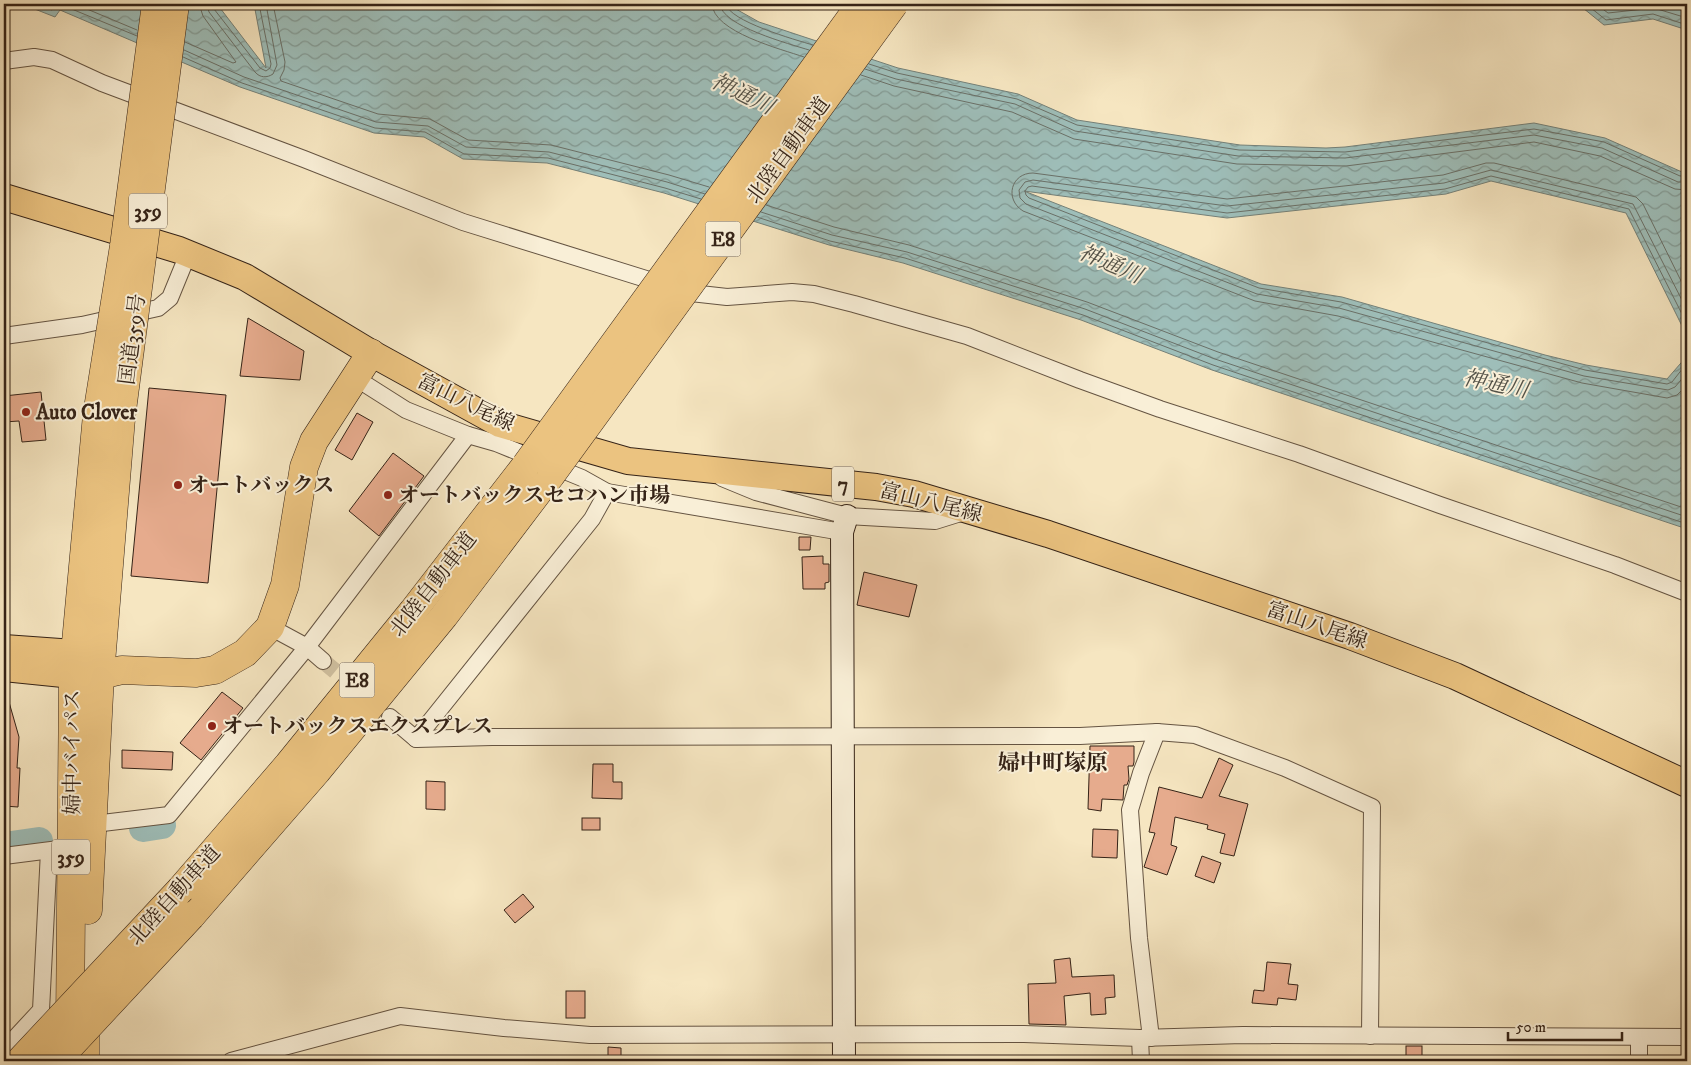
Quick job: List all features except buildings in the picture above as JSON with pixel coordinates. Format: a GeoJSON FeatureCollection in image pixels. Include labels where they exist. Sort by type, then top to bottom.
{"type":"FeatureCollection","features":[{"type":"Feature","properties":{"kind":"highway","name":"国道359号"},"geometry":{"type":"LineString","coordinates":[[108,667],[109,416],[124,246],[156,4]]}},
{"type":"Feature","properties":{"kind":"highway","name":"国道359号"},"geometry":{"type":"LineString","coordinates":[[73,664],[109,416],[175,4]]}},
{"type":"Feature","properties":{"kind":"highway","name":"北陸自動車道"},"geometry":{"type":"LineString","coordinates":[[20,1061],[181,889],[288,765],[413,611],[526,465],[861,4]]}},
{"type":"Feature","properties":{"kind":"highway","name":"北陸自動車道"},"geometry":{"type":"LineString","coordinates":[[56,1061],[192,916],[317,771],[431,632],[551,475],[894,4]]}},
{"type":"Feature","properties":{"kind":"highway"},"geometry":{"type":"LineString","coordinates":[[73,664],[196,673],[215,670],[245,653],[270,627],[285,585],[304,467],[314,441],[371,353]]}},
{"type":"Feature","properties":{"kind":"highway","name":"婦中バイパス"},"geometry":{"type":"LineString","coordinates":[[70,1061],[60,849],[73,664]]}},
{"type":"Feature","properties":{"kind":"highway","name":"婦中バイパス"},"geometry":{"type":"LineString","coordinates":[[85,1061],[85,952],[108,667]]}},
{"type":"Feature","properties":{"kind":"main road","name":"富山八尾線"},"geometry":{"type":"LineString","coordinates":[[4,197],[188,254],[245,276],[371,353],[500,424],[628,461],[876,487],[914,494],[1048,534],[1350,636],[1455,676],[1687,784]]}},
{"type":"Feature","properties":{"kind":"main road"},"geometry":{"type":"LineString","coordinates":[[4,648],[73,664]]}},
{"type":"Feature","properties":{"kind":"main road"},"geometry":{"type":"LineString","coordinates":[[4,668],[73,664]]}},
{"type":"Feature","properties":{"kind":"street"},"geometry":{"type":"LineString","coordinates":[[4,61],[34,57],[52,60],[102,83],[304,159],[463,222],[691,293],[727,297],[792,292],[814,294],[967,336],[1151,406],[1299,454],[1615,565],[1687,593]]}},
{"type":"Feature","properties":{"kind":"street"},"geometry":{"type":"LineString","coordinates":[[4,336],[82,325],[158,308],[170,298],[188,254]]}},
{"type":"Feature","properties":{"kind":"street"},"geometry":{"type":"LineString","coordinates":[[354,377],[406,410],[582,478],[608,492],[845,524],[935,521],[968,511]]}},
{"type":"Feature","properties":{"kind":"street"},"geometry":{"type":"LineString","coordinates":[[94,824],[169,815],[307,648],[468,435]]}},
{"type":"Feature","properties":{"kind":"street"},"geometry":{"type":"LineString","coordinates":[[699,469],[845,524]]}},
{"type":"Feature","properties":{"kind":"street"},"geometry":{"type":"LineString","coordinates":[[416,739],[592,519],[608,492]]}},
{"type":"Feature","properties":{"kind":"street"},"geometry":{"type":"LineString","coordinates":[[844,1061],[845,524]]}},
{"type":"Feature","properties":{"kind":"street"},"geometry":{"type":"LineString","coordinates":[[270,627],[307,648],[323,661]]}},
{"type":"Feature","properties":{"kind":"street"},"geometry":{"type":"LineString","coordinates":[[390,717],[416,739],[492,737],[1080,736],[1157,732],[1195,735],[1285,768],[1372,807],[1370,1036]]}},
{"type":"Feature","properties":{"kind":"street"},"geometry":{"type":"LineString","coordinates":[[1141,1061],[1146,1038],[1130,810],[1141,773],[1157,732]]}},
{"type":"Feature","properties":{"kind":"street"},"geometry":{"type":"LineString","coordinates":[[4,856],[60,849],[41,1010],[4,1050]]}},
{"type":"Feature","properties":{"kind":"street"},"geometry":{"type":"LineString","coordinates":[[231,1061],[249,1059],[400,1016],[504,1028],[590,1035],[1024,1034],[1146,1038],[1243,1035],[1687,1037]]}},
{"type":"Feature","properties":{"kind":"street"},"geometry":{"type":"LineString","coordinates":[[1639,1037],[1639,1061]]}},
{"type":"Feature","properties":{"kind":"water","name":"神通川"},"geometry":{"type":"Polygon","coordinates":[[[22,4],[217,4],[266,68],[254,4],[727,4],[759,22],[898,68],[1018,94],[1077,120],[1240,145],[1345,147],[1534,123],[1605,138],[1682,172],[1687,170],[1687,336],[1626,213],[1491,181],[1446,194],[1227,218],[1024,191],[1261,284],[1342,297],[1545,355],[1586,365],[1667,379],[1687,356],[1687,529],[1212,370],[1081,320],[903,263],[829,245],[664,193],[547,163],[463,159],[424,137],[374,133],[240,87],[60,10],[55,17],[22,4]]]}},
{"type":"Feature","properties":{"kind":"water"},"geometry":{"type":"Polygon","coordinates":[[[1578,4],[1687,4],[1687,30],[1653,19],[1604,25],[1578,4]]]}},
{"type":"Feature","properties":{"kind":"waterway"},"geometry":{"type":"LineString","coordinates":[[143,828],[162,825]]}},
{"type":"Feature","properties":{"kind":"waterway"},"geometry":{"type":"LineString","coordinates":[[4,846],[39,841]]}},
{"type":"Feature","properties":{"kind":"tunnel"},"geometry":{"type":"LineString","coordinates":[[323,661],[359,691]]}},
{"type":"Feature","properties":{"kind":"place","name":"Auto Clover"},"geometry":{"type":"Point","coordinates":[26,412]}},
{"type":"Feature","properties":{"kind":"place","name":"オートバックス"},"geometry":{"type":"Point","coordinates":[178,485]}},
{"type":"Feature","properties":{"kind":"place","name":"オートバックスセコハン市場"},"geometry":{"type":"Point","coordinates":[388,495]}},
{"type":"Feature","properties":{"kind":"place","name":"オートバックスエクスプレス"},"geometry":{"type":"Point","coordinates":[212,726]}},
{"type":"Feature","properties":{"kind":"district","name":"婦中町塚原"},"geometry":{"type":"Point","coordinates":[1053,762]}}]}
